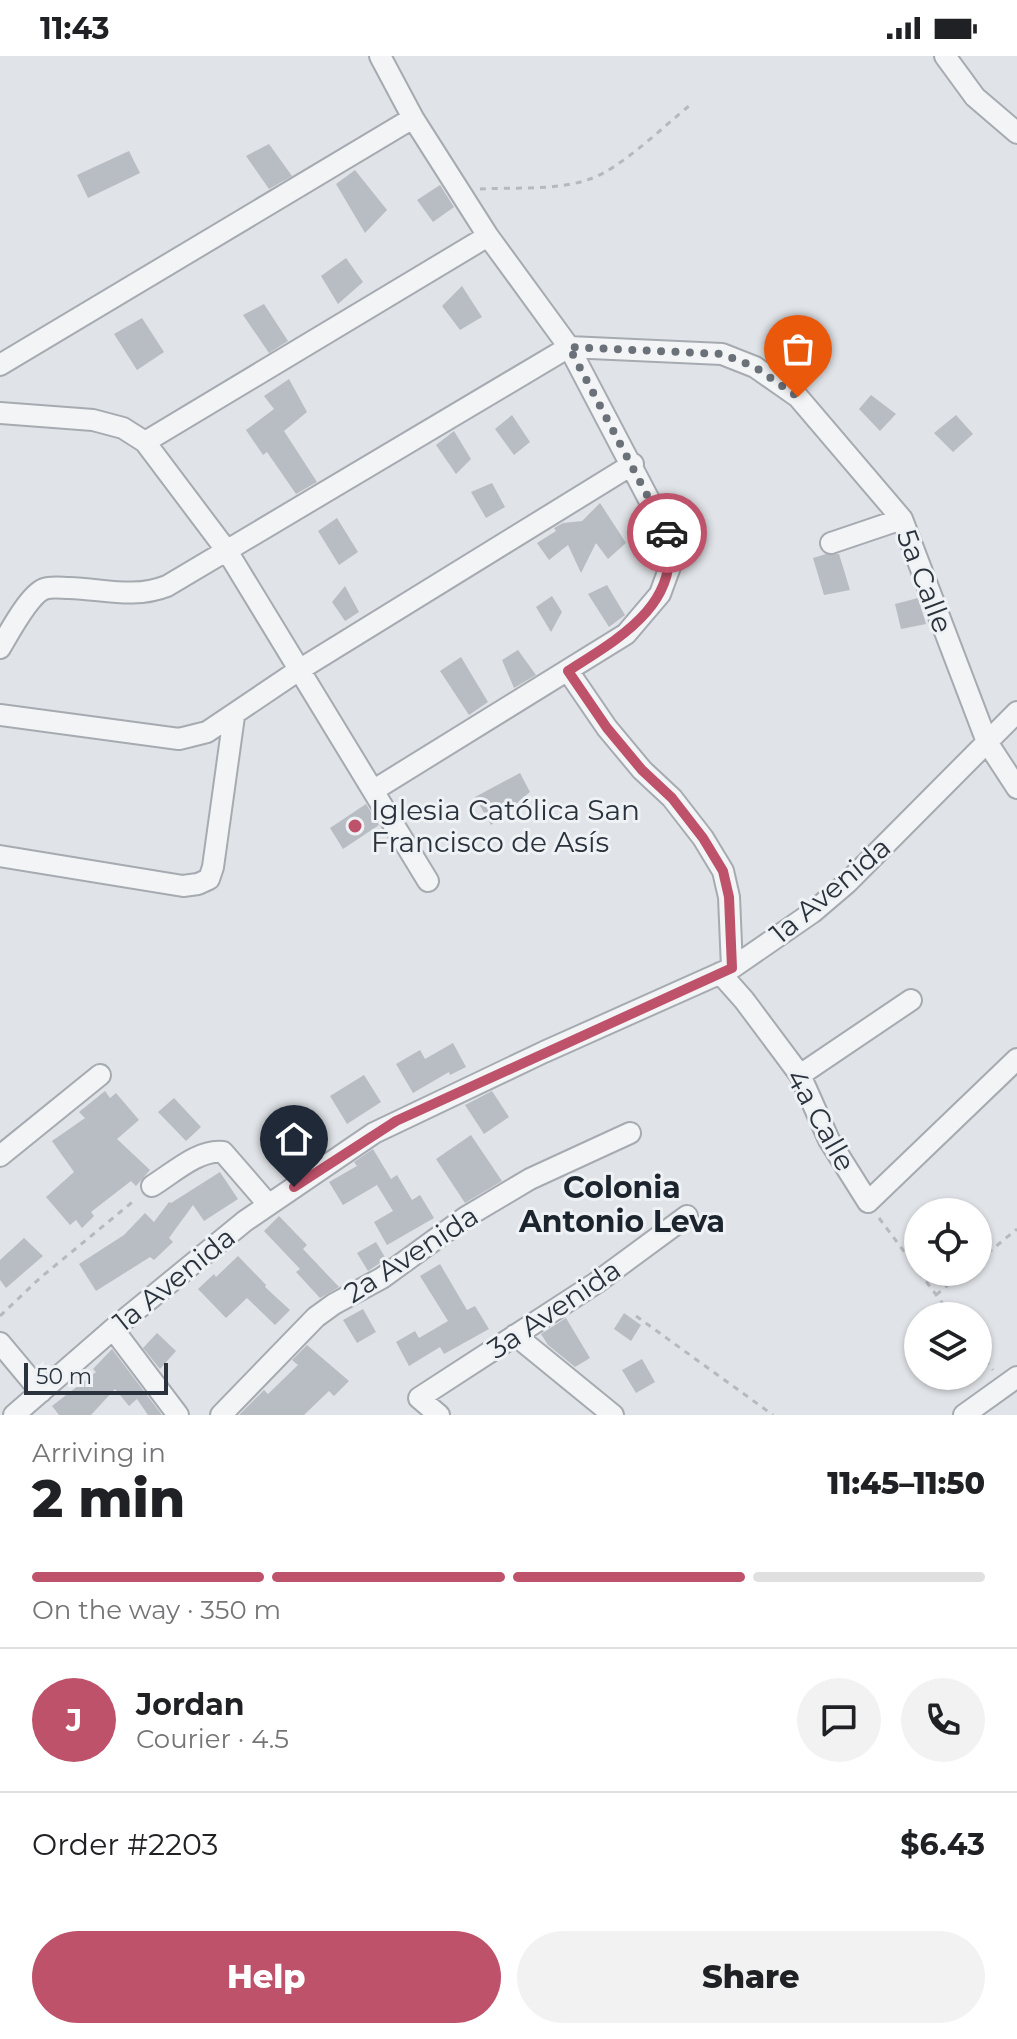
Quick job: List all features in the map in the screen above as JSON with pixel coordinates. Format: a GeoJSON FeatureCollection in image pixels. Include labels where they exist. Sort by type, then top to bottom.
{"type":"FeatureCollection","features":[{"type":"Feature","properties":{"kind":"street"},"geometry":{"type":"LineString","coordinates":[[374,790],[626,634],[660,594],[671,564],[668,536],[633,464],[569,347],[488,236],[413,118],[380,56]]}},
{"type":"Feature","properties":{"kind":"street"},"geometry":{"type":"LineString","coordinates":[[945,56],[975,97],[1017,133]]}},
{"type":"Feature","properties":{"kind":"street"},"geometry":{"type":"LineString","coordinates":[[0,365],[413,118]]}},
{"type":"Feature","properties":{"kind":"street"},"geometry":{"type":"LineString","coordinates":[[145,442],[488,236]]}},
{"type":"Feature","properties":{"kind":"street"},"geometry":{"type":"LineString","coordinates":[[0,648],[32,599],[43,589],[75,588],[130,594],[149,593],[167,586],[569,347]]}},
{"type":"Feature","properties":{"kind":"street","name":"5a Calle"},"geometry":{"type":"LineString","coordinates":[[569,347],[722,354],[755,367],[798,397],[902,519],[987,742],[1017,788]]}},
{"type":"Feature","properties":{"kind":"street"},"geometry":{"type":"LineString","coordinates":[[0,413],[93,420],[123,428],[145,442],[227,551],[428,881]]}},
{"type":"Feature","properties":{"kind":"street"},"geometry":{"type":"LineString","coordinates":[[0,715],[179,739],[207,732],[299,670],[633,464]]}},
{"type":"Feature","properties":{"kind":"street"},"geometry":{"type":"LineString","coordinates":[[831,543],[902,519]]}},
{"type":"Feature","properties":{"kind":"street"},"geometry":{"type":"LineString","coordinates":[[568,671],[607,728],[642,770],[680,808],[723,871],[729,897],[726,971]]}},
{"type":"Feature","properties":{"kind":"street","name":"1a Avenida"},"geometry":{"type":"LineString","coordinates":[[14,1415],[113,1329],[268,1204],[396,1121],[726,971],[813,912],[847,883],[1017,712]]}},
{"type":"Feature","properties":{"kind":"street"},"geometry":{"type":"LineString","coordinates":[[0,856],[183,886],[209,879],[234,716]]}},
{"type":"Feature","properties":{"kind":"street","name":"4a Calle"},"geometry":{"type":"LineString","coordinates":[[726,971],[800,1075],[829,1140],[868,1202]]}},
{"type":"Feature","properties":{"kind":"street"},"geometry":{"type":"LineString","coordinates":[[800,1075],[911,1000]]}},
{"type":"Feature","properties":{"kind":"street"},"geometry":{"type":"LineString","coordinates":[[868,1202],[1017,1059]]}},
{"type":"Feature","properties":{"kind":"street"},"geometry":{"type":"LineString","coordinates":[[0,1156],[100,1075]]}},
{"type":"Feature","properties":{"kind":"street","name":"2a Avenida"},"geometry":{"type":"LineString","coordinates":[[221,1415],[316,1317],[334,1304],[382,1278],[466,1217],[530,1179],[630,1133]]}},
{"type":"Feature","properties":{"kind":"street"},"geometry":{"type":"LineString","coordinates":[[152,1186],[202,1155],[212,1151],[223,1152],[268,1204]]}},
{"type":"Feature","properties":{"kind":"street","name":"3a Avenida"},"geometry":{"type":"LineString","coordinates":[[439,1415],[419,1398],[596,1283],[687,1216]]}},
{"type":"Feature","properties":{"kind":"street"},"geometry":{"type":"LineString","coordinates":[[113,1329],[178,1415]]}},
{"type":"Feature","properties":{"kind":"street"},"geometry":{"type":"LineString","coordinates":[[515,1335],[613,1415]]}},
{"type":"Feature","properties":{"kind":"street"},"geometry":{"type":"LineString","coordinates":[[0,1343],[41,1392]]}},
{"type":"Feature","properties":{"kind":"street"},"geometry":{"type":"LineString","coordinates":[[964,1415],[1011,1381]]}},
{"type":"Feature","properties":{"kind":"path"},"geometry":{"type":"LineString","coordinates":[[460,190],[588,180],[605,173],[689,106]]}},
{"type":"Feature","properties":{"kind":"path"},"geometry":{"type":"LineString","coordinates":[[0,1316],[40,1278],[152,1186]]}},
{"type":"Feature","properties":{"kind":"path","name":"4a Calle"},"geometry":{"type":"LineString","coordinates":[[868,1202],[904,1251]]}},
{"type":"Feature","properties":{"kind":"path"},"geometry":{"type":"LineString","coordinates":[[992,1250],[1017,1229]]}},
{"type":"Feature","properties":{"kind":"path","name":"4a Calle"},"geometry":{"type":"LineString","coordinates":[[930,1286],[941,1302]]}},
{"type":"Feature","properties":{"kind":"path"},"geometry":{"type":"LineString","coordinates":[[936,1295],[947,1286]]}},
{"type":"Feature","properties":{"kind":"path"},"geometry":{"type":"LineString","coordinates":[[636,1316],[773,1415]]}},
{"type":"Feature","properties":{"kind":"path"},"geometry":{"type":"LineString","coordinates":[[992,1363],[1011,1381]]}},
{"type":"Feature","properties":{"kind":"building"},"geometry":{"type":"Polygon","coordinates":[[[269,144],[292,176],[269,189],[246,156],[269,144]]]}},
{"type":"Feature","properties":{"kind":"building"},"geometry":{"type":"Polygon","coordinates":[[[129,151],[140,173],[88,198],[77,175],[129,151]]]}},
{"type":"Feature","properties":{"kind":"building"},"geometry":{"type":"Polygon","coordinates":[[[355,170],[387,210],[365,233],[336,184],[355,170]]]}},
{"type":"Feature","properties":{"kind":"building"},"geometry":{"type":"Polygon","coordinates":[[[440,185],[454,207],[433,222],[417,200],[440,185]]]}},
{"type":"Feature","properties":{"kind":"building"},"geometry":{"type":"Polygon","coordinates":[[[346,258],[363,282],[338,304],[321,276],[346,258]]]}},
{"type":"Feature","properties":{"kind":"building"},"geometry":{"type":"Polygon","coordinates":[[[462,286],[482,317],[460,330],[442,306],[462,286]]]}},
{"type":"Feature","properties":{"kind":"building"},"geometry":{"type":"Polygon","coordinates":[[[264,304],[288,341],[269,353],[243,315],[264,304]]]}},
{"type":"Feature","properties":{"kind":"building"},"geometry":{"type":"Polygon","coordinates":[[[142,318],[164,352],[137,370],[114,334],[142,318]]]}},
{"type":"Feature","properties":{"kind":"building"},"geometry":{"type":"Polygon","coordinates":[[[289,379],[307,412],[284,431],[317,482],[296,494],[267,452],[263,455],[246,430],[274,409],[264,396],[289,379]]]}},
{"type":"Feature","properties":{"kind":"building"},"geometry":{"type":"Polygon","coordinates":[[[871,395],[896,414],[880,431],[859,409],[871,395]]]}},
{"type":"Feature","properties":{"kind":"building"},"geometry":{"type":"Polygon","coordinates":[[[512,415],[530,442],[514,455],[495,429],[512,415]]]}},
{"type":"Feature","properties":{"kind":"building"},"geometry":{"type":"Polygon","coordinates":[[[956,415],[973,434],[953,452],[934,433],[956,415]]]}},
{"type":"Feature","properties":{"kind":"building"},"geometry":{"type":"Polygon","coordinates":[[[454,431],[471,459],[456,474],[436,445],[454,431]]]}},
{"type":"Feature","properties":{"kind":"building"},"geometry":{"type":"Polygon","coordinates":[[[492,483],[505,507],[486,518],[471,492],[492,483]]]}},
{"type":"Feature","properties":{"kind":"building"},"geometry":{"type":"Polygon","coordinates":[[[600,503],[626,543],[608,559],[596,543],[581,573],[568,545],[549,560],[537,543],[563,523],[582,521],[600,503]]]}},
{"type":"Feature","properties":{"kind":"building"},"geometry":{"type":"Polygon","coordinates":[[[337,518],[358,552],[339,565],[318,531],[337,518]]]}},
{"type":"Feature","properties":{"kind":"building"},"geometry":{"type":"Polygon","coordinates":[[[839,554],[850,590],[824,595],[813,558],[839,554]]]}},
{"type":"Feature","properties":{"kind":"building"},"geometry":{"type":"Polygon","coordinates":[[[607,585],[625,615],[609,627],[588,594],[607,585]]]}},
{"type":"Feature","properties":{"kind":"building"},"geometry":{"type":"Polygon","coordinates":[[[345,586],[359,612],[345,621],[332,602],[345,586]]]}},
{"type":"Feature","properties":{"kind":"building"},"geometry":{"type":"Polygon","coordinates":[[[552,596],[562,612],[551,632],[536,607],[552,596]]]}},
{"type":"Feature","properties":{"kind":"building"},"geometry":{"type":"Polygon","coordinates":[[[918,598],[926,624],[901,629],[895,604],[918,598]]]}},
{"type":"Feature","properties":{"kind":"building"},"geometry":{"type":"Polygon","coordinates":[[[518,650],[536,675],[514,688],[502,660],[518,650]]]}},
{"type":"Feature","properties":{"kind":"building"},"geometry":{"type":"Polygon","coordinates":[[[461,657],[488,702],[469,715],[440,671],[461,657]]]}},
{"type":"Feature","properties":{"kind":"building"},"geometry":{"type":"Polygon","coordinates":[[[520,773],[530,792],[491,825],[475,797],[520,773]]]}},
{"type":"Feature","properties":{"kind":"building","name":"Iglesia Católica San Francisco de Asís"},"geometry":{"type":"Polygon","coordinates":[[[366,804],[379,825],[343,849],[330,828],[366,804]]]}},
{"type":"Feature","properties":{"kind":"building"},"geometry":{"type":"Polygon","coordinates":[[[453,1043],[466,1067],[450,1075],[449,1072],[413,1093],[396,1064],[420,1050],[425,1059],[453,1043]]]}},
{"type":"Feature","properties":{"kind":"building"},"geometry":{"type":"Polygon","coordinates":[[[364,1075],[381,1102],[347,1124],[330,1096],[364,1075]]]}},
{"type":"Feature","properties":{"kind":"building"},"geometry":{"type":"Polygon","coordinates":[[[105,1091],[110,1098],[116,1093],[139,1120],[117,1139],[150,1170],[136,1186],[131,1181],[91,1212],[94,1216],[82,1228],[76,1220],[70,1225],[46,1197],[74,1172],[52,1141],[85,1118],[79,1112],[105,1091]]]}},
{"type":"Feature","properties":{"kind":"building"},"geometry":{"type":"Polygon","coordinates":[[[492,1091],[509,1117],[484,1134],[465,1105],[492,1091]]]}},
{"type":"Feature","properties":{"kind":"building"},"geometry":{"type":"Polygon","coordinates":[[[174,1098],[201,1127],[186,1141],[158,1112],[174,1098]]]}},
{"type":"Feature","properties":{"kind":"building"},"geometry":{"type":"Polygon","coordinates":[[[471,1135],[502,1181],[465,1203],[436,1159],[471,1135]]]}},
{"type":"Feature","properties":{"kind":"building"},"geometry":{"type":"Polygon","coordinates":[[[373,1149],[391,1179],[397,1175],[412,1200],[420,1195],[434,1218],[387,1245],[374,1222],[393,1211],[377,1185],[343,1205],[329,1182],[357,1166],[354,1162],[373,1149]]]}},
{"type":"Feature","properties":{"kind":"building"},"geometry":{"type":"Polygon","coordinates":[[[220,1172],[238,1199],[204,1221],[193,1205],[169,1238],[173,1242],[154,1260],[150,1257],[96,1291],[79,1264],[124,1235],[145,1213],[154,1222],[169,1202],[220,1172]]]}},
{"type":"Feature","properties":{"kind":"building"},"geometry":{"type":"Polygon","coordinates":[[[279,1216],[307,1245],[303,1249],[339,1287],[320,1298],[296,1272],[300,1269],[264,1231],[279,1216]]]}},
{"type":"Feature","properties":{"kind":"building"},"geometry":{"type":"Polygon","coordinates":[[[24,1238],[43,1256],[6,1288],[0,1280],[0,1260],[24,1238]]]}},
{"type":"Feature","properties":{"kind":"building"},"geometry":{"type":"Polygon","coordinates":[[[376,1242],[386,1259],[368,1271],[357,1253],[376,1242]]]}},
{"type":"Feature","properties":{"kind":"building"},"geometry":{"type":"Polygon","coordinates":[[[238,1256],[290,1310],[275,1325],[247,1298],[226,1318],[198,1289],[238,1256]]]}},
{"type":"Feature","properties":{"kind":"building"},"geometry":{"type":"Polygon","coordinates":[[[440,1264],[467,1310],[475,1306],[489,1329],[444,1354],[440,1347],[409,1366],[396,1342],[415,1331],[419,1338],[448,1321],[420,1276],[440,1264]]]}},
{"type":"Feature","properties":{"kind":"building"},"geometry":{"type":"Polygon","coordinates":[[[363,1309],[376,1332],[357,1343],[343,1320],[363,1309]]]}},
{"type":"Feature","properties":{"kind":"building"},"geometry":{"type":"Polygon","coordinates":[[[624,1313],[641,1325],[631,1341],[614,1329],[624,1313]]]}},
{"type":"Feature","properties":{"kind":"building"},"geometry":{"type":"Polygon","coordinates":[[[566,1318],[590,1358],[575,1367],[548,1345],[541,1334],[566,1318]]]}},
{"type":"Feature","properties":{"kind":"building"},"geometry":{"type":"Polygon","coordinates":[[[157,1333],[176,1351],[160,1369],[143,1348],[157,1333]]]}},
{"type":"Feature","properties":{"kind":"building"},"geometry":{"type":"Polygon","coordinates":[[[307,1345],[349,1381],[334,1396],[329,1391],[304,1415],[239,1415],[264,1390],[268,1394],[298,1365],[292,1360],[307,1345]]]}},
{"type":"Feature","properties":{"kind":"building"},"geometry":{"type":"Polygon","coordinates":[[[112,1349],[162,1415],[148,1415],[137,1399],[129,1406],[115,1389],[91,1415],[59,1415],[52,1406],[96,1372],[93,1369],[112,1349]]]}},
{"type":"Feature","properties":{"kind":"building"},"geometry":{"type":"Polygon","coordinates":[[[642,1359],[655,1382],[636,1393],[622,1370],[642,1359]]]}},
{"type":"Feature","properties":{"kind":"way so far"},"geometry":{"type":"LineString","coordinates":[[667,533],[569,347],[722,354],[755,367],[798,397]]}},
{"type":"Feature","properties":{"kind":"place","name":"Iglesia Católica San Francisco de Asís"},"geometry":{"type":"Point","coordinates":[355,826]}},
{"type":"Feature","properties":{"kind":"district","name":"Colonia Antonio Leva"},"geometry":{"type":"Point","coordinates":[622,1205]}},
{"type":"Feature","properties":{"kind":"route"},"geometry":{"type":"LineString","coordinates":[[294,1187],[396,1121],[732,968],[729,897],[723,871],[703,838],[672,798],[642,770],[607,728],[568,671],[626,634],[660,594],[671,564],[667,533]]}}]}
